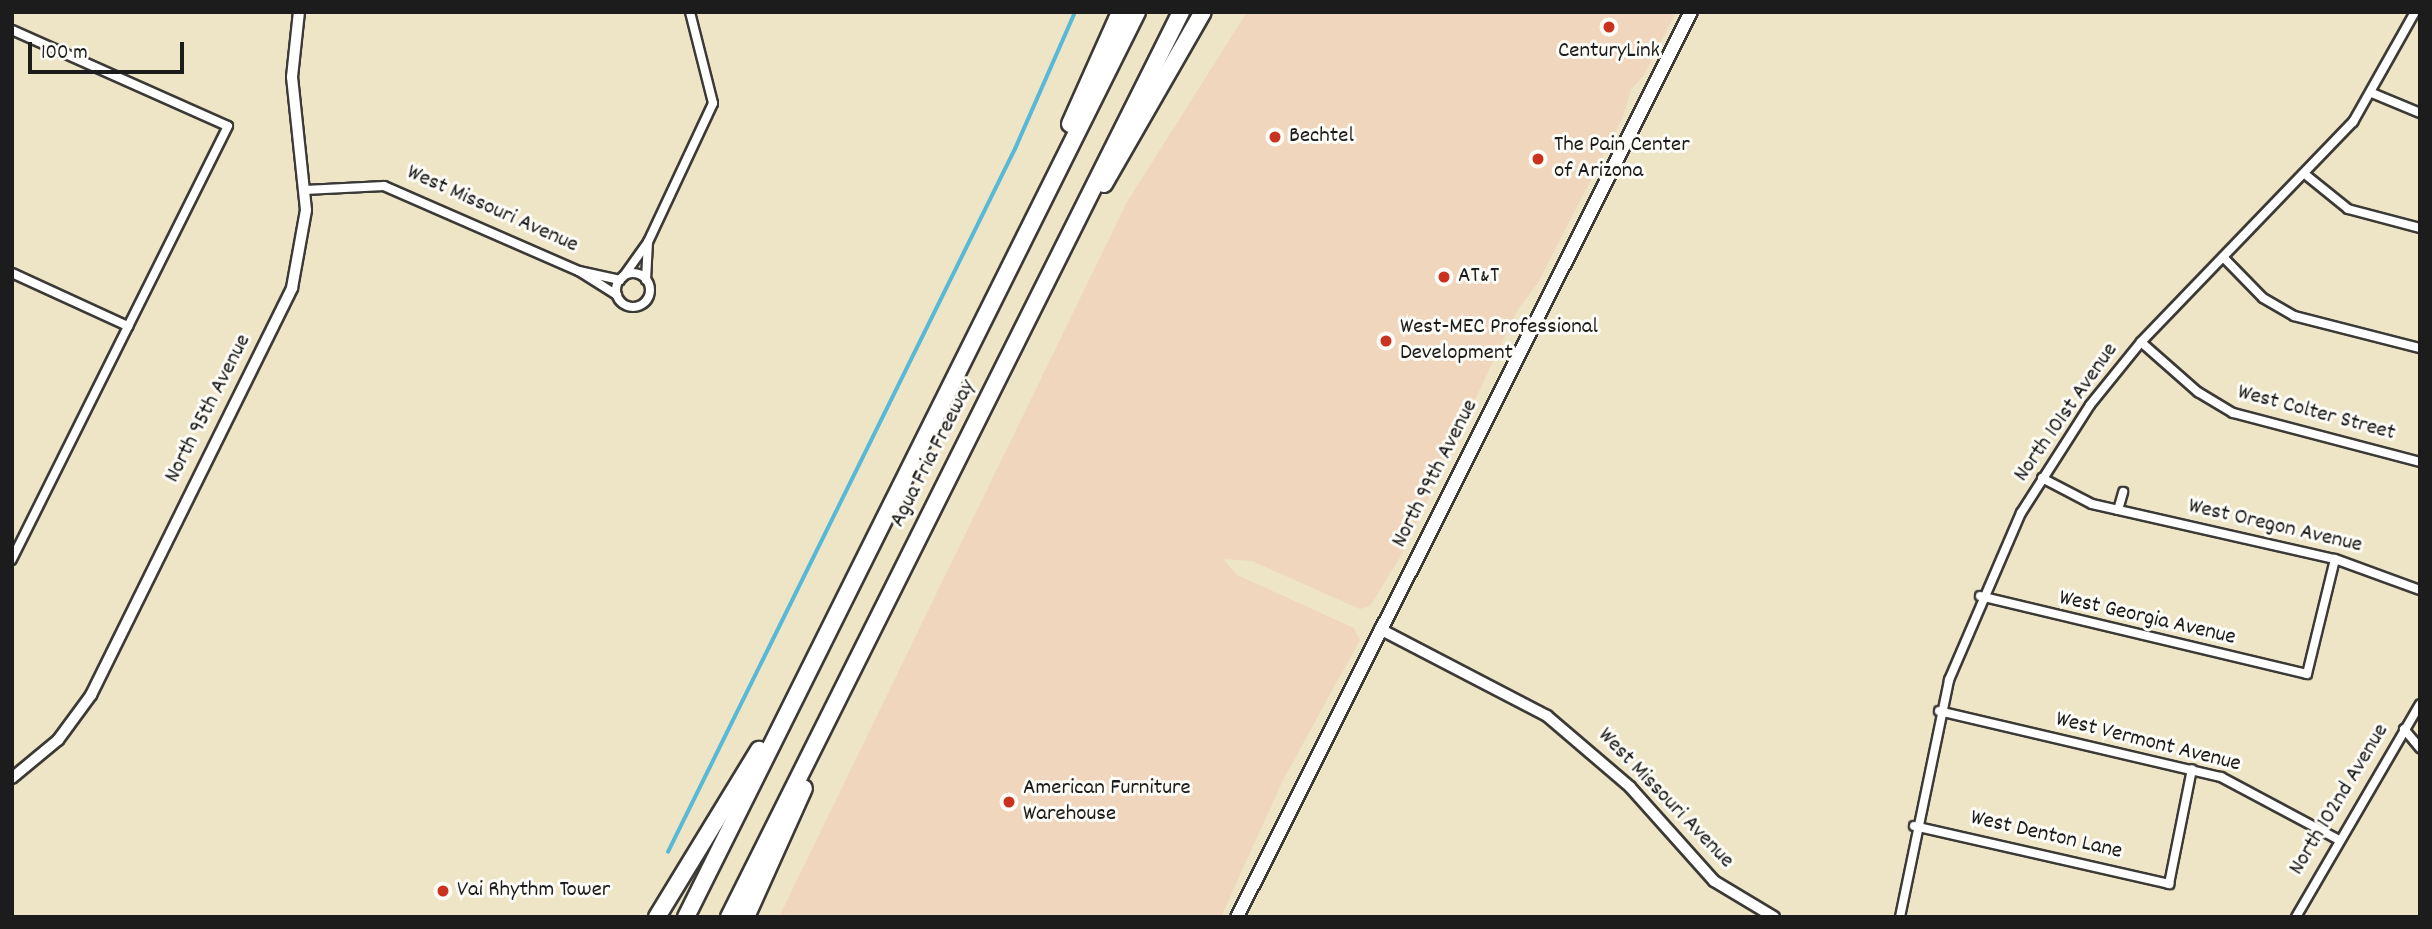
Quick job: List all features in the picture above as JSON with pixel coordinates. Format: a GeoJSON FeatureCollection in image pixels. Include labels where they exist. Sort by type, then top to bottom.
{"type":"FeatureCollection","features":[{"type":"Feature","properties":{"kind":"highway"},"geometry":{"type":"LineString","coordinates":[[1030,224],[1120,12]]}},
{"type":"Feature","properties":{"kind":"highway","name":"Agua Fria Freeway"},"geometry":{"type":"LineString","coordinates":[[687,917],[1030,224],[1138,12]]}},
{"type":"Feature","properties":{"kind":"highway","name":"Agua Fria Freeway"},"geometry":{"type":"LineString","coordinates":[[729,917],[1181,12]]}},
{"type":"Feature","properties":{"kind":"highway"},"geometry":{"type":"LineString","coordinates":[[1065,242],[1203,12]]}},
{"type":"Feature","properties":{"kind":"highway"},"geometry":{"type":"LineString","coordinates":[[657,917],[802,683]]}},
{"type":"Feature","properties":{"kind":"highway"},"geometry":{"type":"LineString","coordinates":[[746,917],[838,699]]}},
{"type":"Feature","properties":{"kind":"main road","name":"North 99th Avenue"},"geometry":{"type":"LineString","coordinates":[[1237,917],[1691,12]]}},
{"type":"Feature","properties":{"kind":"street","name":"North 95th Avenue"},"geometry":{"type":"LineString","coordinates":[[12,778],[70,727],[100,678],[285,305],[304,244],[305,190],[292,77],[299,12]]}},
{"type":"Feature","properties":{"kind":"street"},"geometry":{"type":"LineString","coordinates":[[648,242],[646,280],[650,294],[640,305],[626,306],[617,295],[622,279],[648,242],[713,103],[690,12]]}},
{"type":"Feature","properties":{"kind":"street","name":"North 101st Avenue"},"geometry":{"type":"LineString","coordinates":[[1899,917],[1914,826],[1939,711],[1980,597],[2042,478],[2141,342],[2222,257],[2306,175],[2372,93],[2414,12]]}},
{"type":"Feature","properties":{"kind":"street"},"geometry":{"type":"LineString","coordinates":[[12,30],[228,125],[12,560]]}},
{"type":"Feature","properties":{"kind":"street"},"geometry":{"type":"LineString","coordinates":[[2372,93],[2420,113]]}},
{"type":"Feature","properties":{"kind":"street"},"geometry":{"type":"LineString","coordinates":[[2306,175],[2348,209],[2420,228]]}},
{"type":"Feature","properties":{"kind":"street","name":"West Missouri Avenue"},"geometry":{"type":"LineString","coordinates":[[305,190],[384,186],[579,271],[617,295]]}},
{"type":"Feature","properties":{"kind":"street"},"geometry":{"type":"LineString","coordinates":[[2222,257],[2284,312],[2420,348]]}},
{"type":"Feature","properties":{"kind":"street","name":"West Missouri Avenue"},"geometry":{"type":"LineString","coordinates":[[579,271],[622,279]]}},
{"type":"Feature","properties":{"kind":"street"},"geometry":{"type":"LineString","coordinates":[[12,273],[128,326]]}},
{"type":"Feature","properties":{"kind":"street"},"geometry":{"type":"LineString","coordinates":[[622,279],[646,280]]}},
{"type":"Feature","properties":{"kind":"street","name":"West Colter Street"},"geometry":{"type":"LineString","coordinates":[[2141,342],[2198,393],[2233,413],[2420,462]]}},
{"type":"Feature","properties":{"kind":"street","name":"West Oregon Avenue"},"geometry":{"type":"LineString","coordinates":[[2042,478],[2118,510],[2334,559],[2420,590]]}},
{"type":"Feature","properties":{"kind":"street"},"geometry":{"type":"LineString","coordinates":[[2118,510],[2123,492]]}},
{"type":"Feature","properties":{"kind":"street","name":"West Georgia Avenue"},"geometry":{"type":"LineString","coordinates":[[1980,597],[2307,674],[2334,559]]}},
{"type":"Feature","properties":{"kind":"street","name":"West Missouri Avenue"},"geometry":{"type":"LineString","coordinates":[[1380,629],[1547,716],[1630,787],[1714,881],[1774,917]]}},
{"type":"Feature","properties":{"kind":"street","name":"North 102nd Avenue"},"geometry":{"type":"LineString","coordinates":[[2296,917],[2337,839],[2420,704]]}},
{"type":"Feature","properties":{"kind":"street","name":"West Vermont Avenue"},"geometry":{"type":"LineString","coordinates":[[1939,711],[2192,769],[2245,786],[2337,839]]}},
{"type":"Feature","properties":{"kind":"street"},"geometry":{"type":"LineString","coordinates":[[2404,729],[2420,748]]}},
{"type":"Feature","properties":{"kind":"street","name":"West Denton Lane"},"geometry":{"type":"LineString","coordinates":[[1914,826],[2169,884],[2192,769]]}},
{"type":"Feature","properties":{"kind":"shaded area"},"geometry":{"type":"Polygon","coordinates":[[[1247,12],[1676,12],[1643,77],[1631,89],[1623,117],[1539,281],[1517,311],[1402,554],[1370,606],[1360,609],[1252,561],[1223,559],[1237,575],[1354,628],[1360,640],[1283,780],[1221,917],[779,917],[1127,202],[1247,12]]]}},
{"type":"Feature","properties":{"kind":"waterway"},"geometry":{"type":"LineString","coordinates":[[668,852],[1015,149],[1075,12]]}},
{"type":"Feature","properties":{"kind":"place","name":"CenturyLink"},"geometry":{"type":"Point","coordinates":[1609,27]}},
{"type":"Feature","properties":{"kind":"place","name":"Bechtel"},"geometry":{"type":"Point","coordinates":[1275,137]}},
{"type":"Feature","properties":{"kind":"place","name":"The Pain Center of Arizona"},"geometry":{"type":"Point","coordinates":[1538,159]}},
{"type":"Feature","properties":{"kind":"place","name":"AT&T"},"geometry":{"type":"Point","coordinates":[1444,277]}},
{"type":"Feature","properties":{"kind":"place","name":"West-MEC Professional Development"},"geometry":{"type":"Point","coordinates":[1386,341]}},
{"type":"Feature","properties":{"kind":"place","name":"American Furniture Warehouse"},"geometry":{"type":"Point","coordinates":[1009,802]}},
{"type":"Feature","properties":{"kind":"place","name":"Vai Rhythm Tower"},"geometry":{"type":"Point","coordinates":[443,891]}}]}
